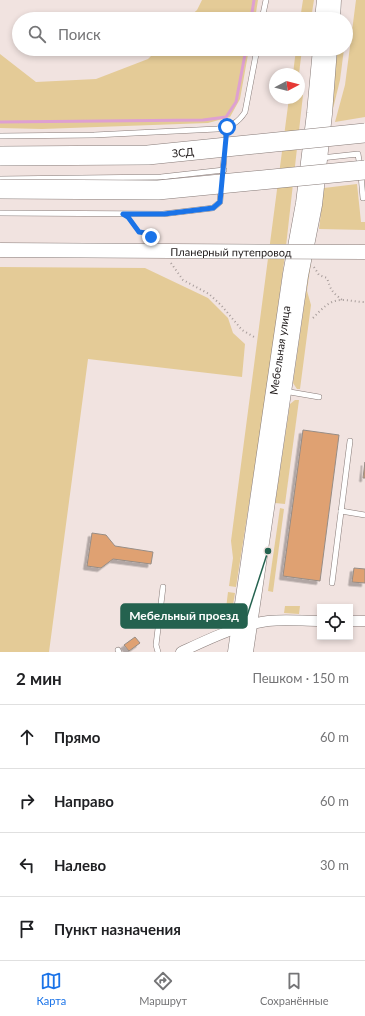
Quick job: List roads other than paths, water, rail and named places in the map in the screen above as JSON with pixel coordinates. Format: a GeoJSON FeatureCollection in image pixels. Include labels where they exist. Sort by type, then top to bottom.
{"type":"FeatureCollection","features":[{"type":"Feature","properties":{"kind":"highway","name":"ЗСД"},"geometry":{"type":"LineString","coordinates":[[0,156],[148,155],[365,133]]}},
{"type":"Feature","properties":{"kind":"highway"},"geometry":{"type":"LineString","coordinates":[[0,189],[158,190],[365,170]]}},
{"type":"Feature","properties":{"kind":"street"},"geometry":{"type":"LineString","coordinates":[[323,12],[324,0]]}},
{"type":"Feature","properties":{"kind":"street"},"geometry":{"type":"LineString","coordinates":[[333,12],[334,0]]}},
{"type":"Feature","properties":{"kind":"street","name":"Мебельная улица"},"geometry":{"type":"LineString","coordinates":[[279,390],[290,274],[303,203],[319,56]]}},
{"type":"Feature","properties":{"kind":"street","name":"Мебельная улица"},"geometry":{"type":"LineString","coordinates":[[235,652],[244,626],[279,390],[315,205],[329,56]]}},
{"type":"Feature","properties":{"kind":"street","name":"Планерный путепровод"},"geometry":{"type":"LineString","coordinates":[[0,250],[365,252]]}},
{"type":"Feature","properties":{"kind":"street"},"geometry":{"type":"LineString","coordinates":[[181,652],[221,634],[244,626],[268,621],[317,621]]}},
{"type":"Feature","properties":{"kind":"street"},"geometry":{"type":"LineString","coordinates":[[353,621],[365,621]]}},
{"type":"Feature","properties":{"kind":"street","name":"Мебельная улица"},"geometry":{"type":"LineString","coordinates":[[244,626],[246,652]]}},
{"type":"Feature","properties":{"kind":"lane"},"geometry":{"type":"LineString","coordinates":[[263,12],[266,0]]}},
{"type":"Feature","properties":{"kind":"lane"},"geometry":{"type":"LineString","coordinates":[[0,136],[94,135],[217,129],[227,127],[240,120],[245,112],[256,56]]}},
{"type":"Feature","properties":{"kind":"lane"},"geometry":{"type":"LineString","coordinates":[[0,213],[164,214],[213,208],[220,202],[227,127]]}},
{"type":"Feature","properties":{"kind":"lane"},"geometry":{"type":"LineString","coordinates":[[320,158],[358,154],[363,198]]}},
{"type":"Feature","properties":{"kind":"lane"},"geometry":{"type":"LineString","coordinates":[[0,178],[161,177],[224,170]]}},
{"type":"Feature","properties":{"kind":"lane"},"geometry":{"type":"LineString","coordinates":[[279,390],[319,397]]}},
{"type":"Feature","properties":{"kind":"lane"},"geometry":{"type":"LineString","coordinates":[[332,583],[350,441]]}},
{"type":"Feature","properties":{"kind":"lane"},"geometry":{"type":"LineString","coordinates":[[341,511],[365,515]]}},
{"type":"Feature","properties":{"kind":"lane"},"geometry":{"type":"LineString","coordinates":[[158,652],[156,645],[163,587]]}},
{"type":"Feature","properties":{"kind":"waterway"},"geometry":{"type":"LineString","coordinates":[[252,12],[254,0]]}},
{"type":"Feature","properties":{"kind":"waterway"},"geometry":{"type":"LineString","coordinates":[[0,122],[203,120],[226,117],[236,102],[245,56]]}},
{"type":"Feature","properties":{"kind":"place","name":"Мебельный проезд"},"geometry":{"type":"Point","coordinates":[268,551]}}]}
